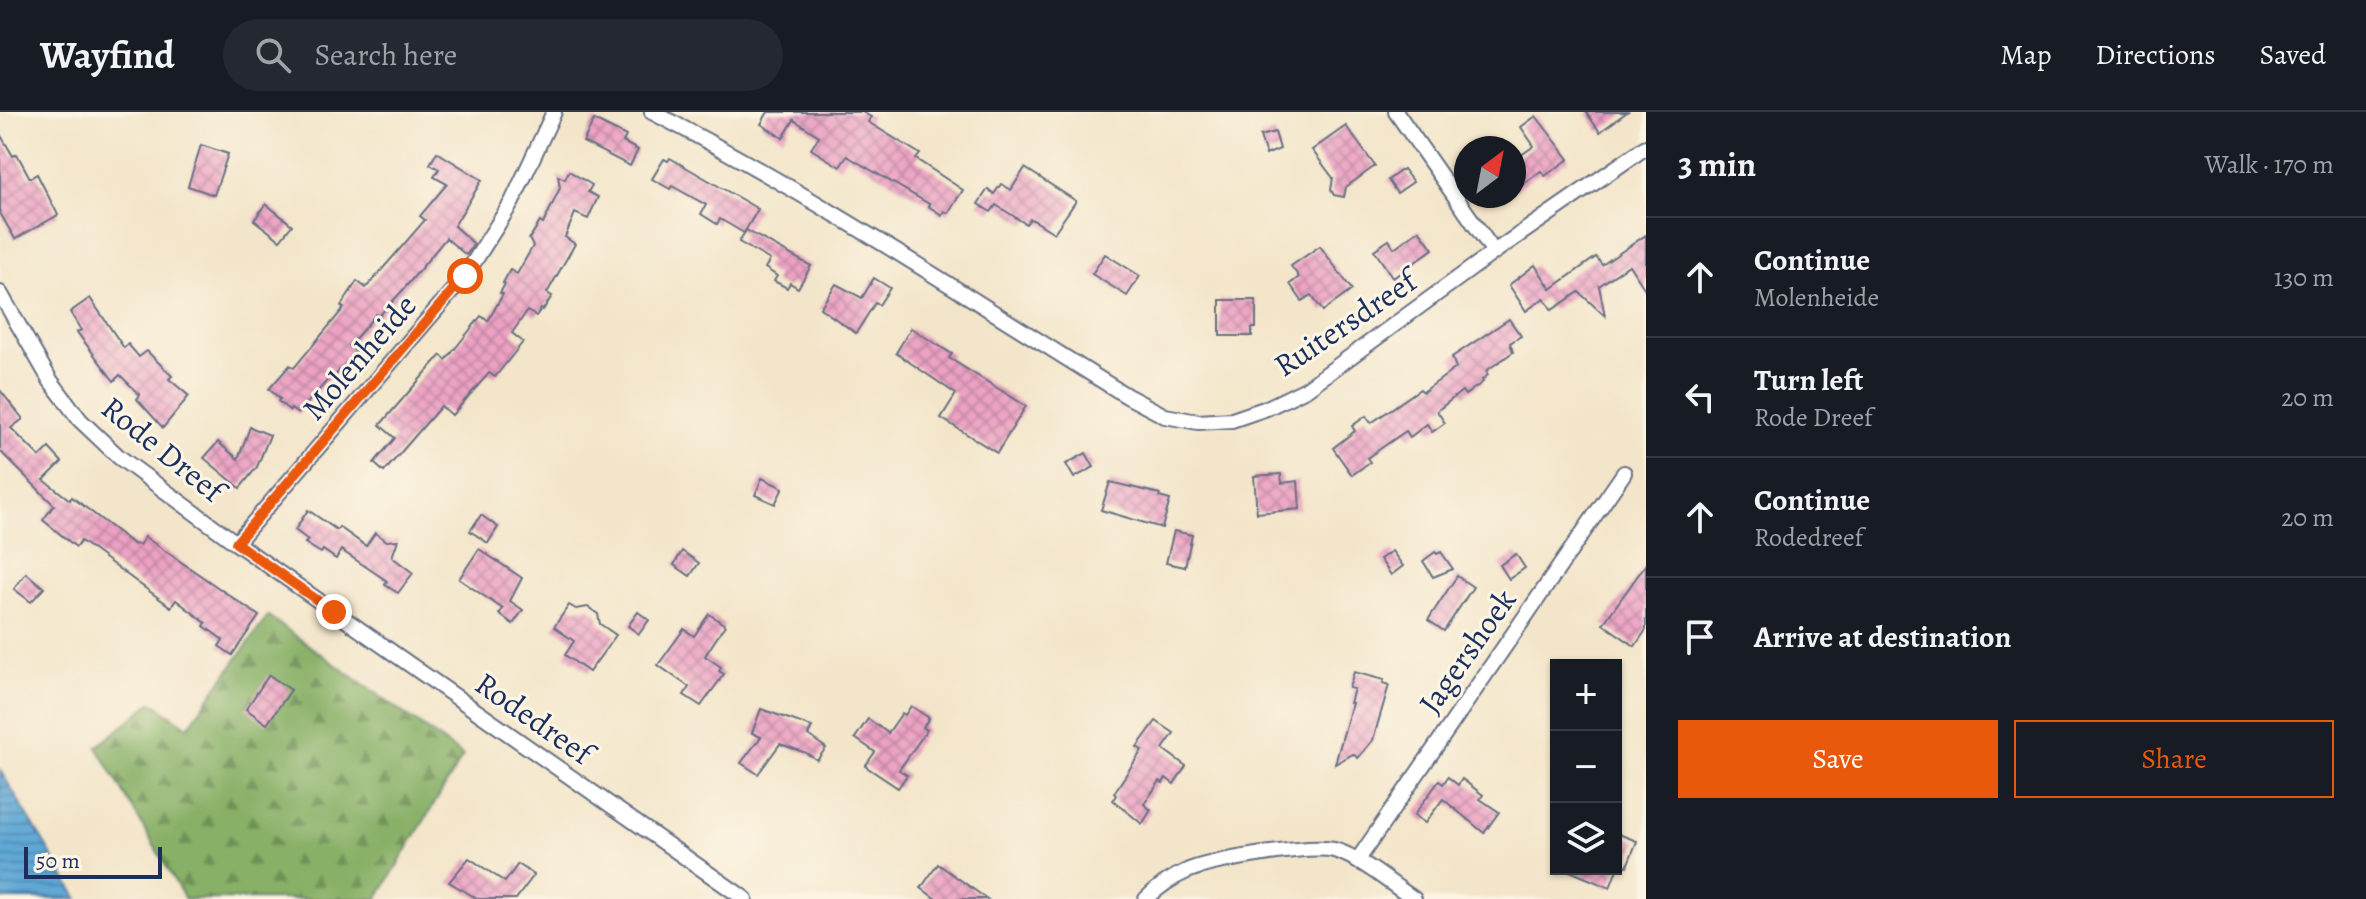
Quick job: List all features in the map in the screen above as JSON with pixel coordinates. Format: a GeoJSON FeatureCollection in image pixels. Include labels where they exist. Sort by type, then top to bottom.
{"type":"FeatureCollection","features":[{"type":"Feature","properties":{"kind":"street","name":"Molenheide"},"geometry":{"type":"LineString","coordinates":[[236,543],[465,276],[512,202],[554,112]]}},
{"type":"Feature","properties":{"kind":"street","name":"Ruitersdreef"},"geometry":{"type":"LineString","coordinates":[[652,112],[718,146],[848,223],[1127,396],[1165,416],[1198,422],[1232,420],[1267,408],[1306,389],[1494,252],[1646,147]]}},
{"type":"Feature","properties":{"kind":"street"},"geometry":{"type":"LineString","coordinates":[[1396,112],[1494,252]]}},
{"type":"Feature","properties":{"kind":"street","name":"Rode Dreef"},"geometry":{"type":"LineString","coordinates":[[0,293],[50,380],[80,420],[119,457],[292,582]]}},
{"type":"Feature","properties":{"kind":"street","name":"Jagershoek"},"geometry":{"type":"LineString","coordinates":[[1357,861],[1624,473]]}},
{"type":"Feature","properties":{"kind":"street","name":"Rodedreef"},"geometry":{"type":"LineString","coordinates":[[292,582],[745,899]]}},
{"type":"Feature","properties":{"kind":"street"},"geometry":{"type":"LineString","coordinates":[[1146,899],[1163,884],[1189,870],[1296,849],[1334,850],[1357,861],[1414,899]]}},
{"type":"Feature","properties":{"kind":"green space"},"geometry":{"type":"Polygon","coordinates":[[[268,616],[463,756],[377,899],[185,899],[97,747],[152,702],[188,727],[268,616]]]}},
{"type":"Feature","properties":{"kind":"water"},"geometry":{"type":"Polygon","coordinates":[[[0,770],[78,899],[0,899],[0,770]]]}},
{"type":"Feature","properties":{"kind":"building"},"geometry":{"type":"Polygon","coordinates":[[[768,112],[862,112],[871,117],[868,122],[920,154],[916,159],[963,190],[948,213],[944,211],[942,215],[929,204],[847,156],[840,167],[811,149],[819,136],[794,120],[783,138],[761,124],[768,112]]]}},
{"type":"Feature","properties":{"kind":"building"},"geometry":{"type":"Polygon","coordinates":[[[1586,112],[1627,112],[1600,132],[1586,112]]]}},
{"type":"Feature","properties":{"kind":"building"},"geometry":{"type":"Polygon","coordinates":[[[1536,116],[1569,159],[1545,176],[1541,171],[1526,182],[1526,152],[1534,146],[1521,127],[1536,116]]]}},
{"type":"Feature","properties":{"kind":"building"},"geometry":{"type":"Polygon","coordinates":[[[594,120],[626,136],[623,142],[638,150],[630,166],[583,142],[594,120]]]}},
{"type":"Feature","properties":{"kind":"building"},"geometry":{"type":"Polygon","coordinates":[[[1346,126],[1375,166],[1346,187],[1344,197],[1334,195],[1331,190],[1333,178],[1312,150],[1346,126]]]}},
{"type":"Feature","properties":{"kind":"building"},"geometry":{"type":"Polygon","coordinates":[[[1275,132],[1280,149],[1266,155],[1260,136],[1275,132]]]}},
{"type":"Feature","properties":{"kind":"building"},"geometry":{"type":"Polygon","coordinates":[[[0,134],[13,156],[17,154],[30,178],[37,174],[58,215],[15,239],[0,213],[0,134]]]}},
{"type":"Feature","properties":{"kind":"building"},"geometry":{"type":"Polygon","coordinates":[[[201,145],[228,154],[214,195],[188,186],[201,145]]]}},
{"type":"Feature","properties":{"kind":"building"},"geometry":{"type":"Polygon","coordinates":[[[437,152],[482,180],[454,226],[474,244],[466,255],[446,238],[403,290],[379,316],[376,314],[349,346],[356,352],[334,377],[332,375],[298,414],[290,411],[269,389],[290,365],[294,368],[344,308],[341,306],[357,281],[366,288],[425,220],[420,216],[447,184],[434,177],[439,169],[430,164],[437,152]]]}},
{"type":"Feature","properties":{"kind":"building"},"geometry":{"type":"Polygon","coordinates":[[[670,158],[758,209],[744,233],[720,219],[717,224],[701,214],[706,205],[652,179],[664,159],[668,161],[670,158]]]}},
{"type":"Feature","properties":{"kind":"building"},"geometry":{"type":"Polygon","coordinates":[[[1025,168],[1076,201],[1054,233],[1030,219],[1026,224],[996,205],[991,212],[978,204],[988,189],[994,194],[1001,184],[1011,190],[1025,168]]]}},
{"type":"Feature","properties":{"kind":"building"},"geometry":{"type":"Polygon","coordinates":[[[1403,169],[1413,182],[1397,193],[1388,180],[1403,169]]]}},
{"type":"Feature","properties":{"kind":"building"},"geometry":{"type":"Polygon","coordinates":[[[569,171],[592,185],[588,192],[598,197],[588,219],[575,213],[565,237],[575,244],[547,293],[552,296],[536,316],[527,311],[512,333],[523,342],[495,377],[489,373],[452,415],[441,406],[384,472],[374,463],[395,438],[380,425],[441,355],[446,360],[481,316],[488,321],[503,294],[500,293],[510,270],[517,274],[533,246],[529,239],[540,222],[543,224],[560,188],[558,176],[565,179],[569,171]]]}},
{"type":"Feature","properties":{"kind":"building"},"geometry":{"type":"Polygon","coordinates":[[[266,204],[292,225],[280,240],[254,220],[266,204]]]}},
{"type":"Feature","properties":{"kind":"building"},"geometry":{"type":"Polygon","coordinates":[[[746,230],[811,266],[798,288],[790,283],[787,288],[774,281],[777,276],[765,268],[770,260],[739,242],[746,230]]]}},
{"type":"Feature","properties":{"kind":"building"},"geometry":{"type":"Polygon","coordinates":[[[1419,230],[1433,249],[1393,278],[1374,250],[1389,240],[1394,248],[1419,230]]]}},
{"type":"Feature","properties":{"kind":"building"},"geometry":{"type":"Polygon","coordinates":[[[1646,235],[1646,291],[1629,265],[1599,286],[1605,316],[1579,292],[1552,310],[1544,298],[1526,311],[1509,285],[1535,265],[1551,289],[1596,257],[1602,265],[1646,235]]]}},
{"type":"Feature","properties":{"kind":"building"},"geometry":{"type":"Polygon","coordinates":[[[1320,246],[1352,290],[1323,311],[1311,295],[1302,301],[1290,284],[1299,277],[1291,266],[1320,246]]]}},
{"type":"Feature","properties":{"kind":"building"},"geometry":{"type":"Polygon","coordinates":[[[1105,254],[1140,276],[1127,296],[1092,274],[1105,254]]]}},
{"type":"Feature","properties":{"kind":"building"},"geometry":{"type":"Polygon","coordinates":[[[874,278],[890,288],[879,305],[875,303],[856,333],[820,308],[836,284],[862,298],[874,278]]]}},
{"type":"Feature","properties":{"kind":"building"},"geometry":{"type":"Polygon","coordinates":[[[90,298],[124,348],[128,344],[139,357],[147,351],[172,376],[169,379],[189,396],[163,428],[137,399],[140,395],[120,375],[114,381],[77,332],[81,330],[70,312],[90,298]]]}},
{"type":"Feature","properties":{"kind":"building"},"geometry":{"type":"Polygon","coordinates":[[[1220,300],[1256,300],[1256,328],[1252,328],[1252,336],[1220,336],[1220,300]]]}},
{"type":"Feature","properties":{"kind":"building"},"geometry":{"type":"Polygon","coordinates":[[[1509,319],[1521,336],[1510,343],[1513,352],[1486,371],[1488,375],[1483,382],[1465,395],[1462,391],[1437,411],[1445,423],[1432,432],[1427,424],[1410,437],[1406,431],[1367,458],[1370,462],[1352,475],[1333,448],[1355,431],[1352,426],[1366,416],[1371,423],[1420,389],[1423,392],[1456,368],[1452,357],[1509,319]]]}},
{"type":"Feature","properties":{"kind":"building"},"geometry":{"type":"Polygon","coordinates":[[[911,328],[952,354],[949,358],[1026,406],[997,453],[941,418],[956,394],[896,353],[911,328]]]}},
{"type":"Feature","properties":{"kind":"building"},"geometry":{"type":"Polygon","coordinates":[[[0,390],[23,419],[11,428],[40,457],[49,448],[62,462],[44,480],[70,500],[72,497],[133,544],[139,545],[145,537],[259,616],[232,655],[219,646],[223,640],[204,626],[206,623],[176,600],[171,607],[81,541],[76,547],[43,520],[54,505],[0,451],[0,390]]]}},
{"type":"Feature","properties":{"kind":"building"},"geometry":{"type":"Polygon","coordinates":[[[250,427],[270,435],[257,467],[240,488],[204,458],[218,442],[238,459],[250,427]]]}},
{"type":"Feature","properties":{"kind":"building"},"geometry":{"type":"Polygon","coordinates":[[[1086,453],[1094,467],[1074,478],[1066,464],[1086,453]]]}},
{"type":"Feature","properties":{"kind":"building"},"geometry":{"type":"Polygon","coordinates":[[[1281,474],[1282,483],[1298,481],[1300,509],[1257,513],[1254,476],[1281,474]]]}},
{"type":"Feature","properties":{"kind":"building"},"geometry":{"type":"Polygon","coordinates":[[[762,478],[783,488],[775,504],[755,495],[762,478]]]}},
{"type":"Feature","properties":{"kind":"building"},"geometry":{"type":"Polygon","coordinates":[[[1110,482],[1160,494],[1159,497],[1170,500],[1162,528],[1101,510],[1110,482]]]}},
{"type":"Feature","properties":{"kind":"building"},"geometry":{"type":"Polygon","coordinates":[[[308,510],[366,546],[375,533],[387,541],[398,540],[392,557],[413,573],[398,593],[385,585],[387,581],[341,550],[336,559],[323,550],[321,553],[305,543],[308,540],[295,530],[308,510]]]}},
{"type":"Feature","properties":{"kind":"building"},"geometry":{"type":"Polygon","coordinates":[[[481,515],[498,527],[488,543],[470,531],[481,515]]]}},
{"type":"Feature","properties":{"kind":"building"},"geometry":{"type":"Polygon","coordinates":[[[1174,531],[1192,535],[1185,567],[1166,563],[1174,531]]]}},
{"type":"Feature","properties":{"kind":"building"},"geometry":{"type":"Polygon","coordinates":[[[479,549],[522,578],[510,601],[523,610],[513,624],[499,614],[503,609],[459,579],[479,549]]]}},
{"type":"Feature","properties":{"kind":"building"},"geometry":{"type":"Polygon","coordinates":[[[682,551],[699,563],[690,576],[674,565],[682,551]]]}},
{"type":"Feature","properties":{"kind":"building"},"geometry":{"type":"Polygon","coordinates":[[[1392,551],[1403,566],[1391,575],[1380,559],[1392,551]]]}},
{"type":"Feature","properties":{"kind":"building"},"geometry":{"type":"Polygon","coordinates":[[[1435,552],[1441,552],[1453,569],[1433,577],[1423,561],[1435,552]]]}},
{"type":"Feature","properties":{"kind":"building"},"geometry":{"type":"Polygon","coordinates":[[[1516,554],[1525,568],[1509,579],[1500,565],[1516,554]]]}},
{"type":"Feature","properties":{"kind":"building"},"geometry":{"type":"Polygon","coordinates":[[[1646,564],[1646,630],[1635,646],[1603,624],[1646,564]]]}},
{"type":"Feature","properties":{"kind":"building"},"geometry":{"type":"Polygon","coordinates":[[[26,573],[44,588],[31,602],[14,589],[26,573]]]}},
{"type":"Feature","properties":{"kind":"building"},"geometry":{"type":"Polygon","coordinates":[[[1457,576],[1473,587],[1444,631],[1428,620],[1457,576]]]}},
{"type":"Feature","properties":{"kind":"building"},"geometry":{"type":"Polygon","coordinates":[[[569,605],[576,609],[588,607],[598,614],[600,624],[616,635],[589,672],[565,655],[574,641],[554,627],[569,605]]]}},
{"type":"Feature","properties":{"kind":"building"},"geometry":{"type":"Polygon","coordinates":[[[638,612],[649,620],[639,634],[628,626],[638,612]]]}},
{"type":"Feature","properties":{"kind":"building"},"geometry":{"type":"Polygon","coordinates":[[[709,614],[725,625],[705,656],[721,667],[719,671],[724,674],[701,706],[684,695],[689,687],[658,665],[684,629],[694,636],[709,614]]]}},
{"type":"Feature","properties":{"kind":"building"},"geometry":{"type":"Polygon","coordinates":[[[1354,672],[1384,680],[1383,683],[1389,685],[1373,740],[1358,758],[1353,754],[1335,764],[1352,703],[1354,689],[1349,688],[1354,672]]]}},
{"type":"Feature","properties":{"kind":"building"},"geometry":{"type":"Polygon","coordinates":[[[269,675],[291,690],[267,724],[246,709],[269,675]]]}},
{"type":"Feature","properties":{"kind":"building"},"geometry":{"type":"Polygon","coordinates":[[[911,706],[929,718],[923,727],[927,730],[899,770],[907,775],[898,788],[865,766],[875,752],[855,738],[868,719],[888,733],[911,706]]]}},
{"type":"Feature","properties":{"kind":"building"},"geometry":{"type":"Polygon","coordinates":[[[761,709],[812,727],[808,735],[826,748],[817,760],[780,744],[758,774],[741,763],[761,737],[752,733],[761,709]]]}},
{"type":"Feature","properties":{"kind":"building"},"geometry":{"type":"Polygon","coordinates":[[[1156,721],[1174,733],[1163,749],[1186,766],[1174,784],[1166,778],[1163,783],[1160,781],[1144,804],[1151,810],[1142,824],[1113,800],[1114,793],[1142,750],[1137,747],[1156,721]]]}},
{"type":"Feature","properties":{"kind":"building"},"geometry":{"type":"Polygon","coordinates":[[[1448,777],[1458,785],[1462,779],[1483,795],[1480,799],[1499,812],[1484,833],[1443,799],[1425,823],[1414,815],[1439,781],[1443,784],[1448,777]]]}},
{"type":"Feature","properties":{"kind":"building"},"geometry":{"type":"Polygon","coordinates":[[[1622,835],[1637,841],[1627,866],[1622,864],[1622,835]]]}},
{"type":"Feature","properties":{"kind":"building"},"geometry":{"type":"Polygon","coordinates":[[[469,858],[505,882],[518,864],[534,875],[516,899],[478,899],[449,882],[469,858]]]}},
{"type":"Feature","properties":{"kind":"building"},"geometry":{"type":"Polygon","coordinates":[[[938,864],[987,899],[936,899],[921,888],[938,864]]]}},
{"type":"Feature","properties":{"kind":"building"},"geometry":{"type":"Polygon","coordinates":[[[1579,875],[1615,875],[1610,888],[1579,875]]]}},
{"type":"Feature","properties":{"kind":"route"},"geometry":{"type":"LineString","coordinates":[[334,612],[236,543],[465,276]]}}]}
